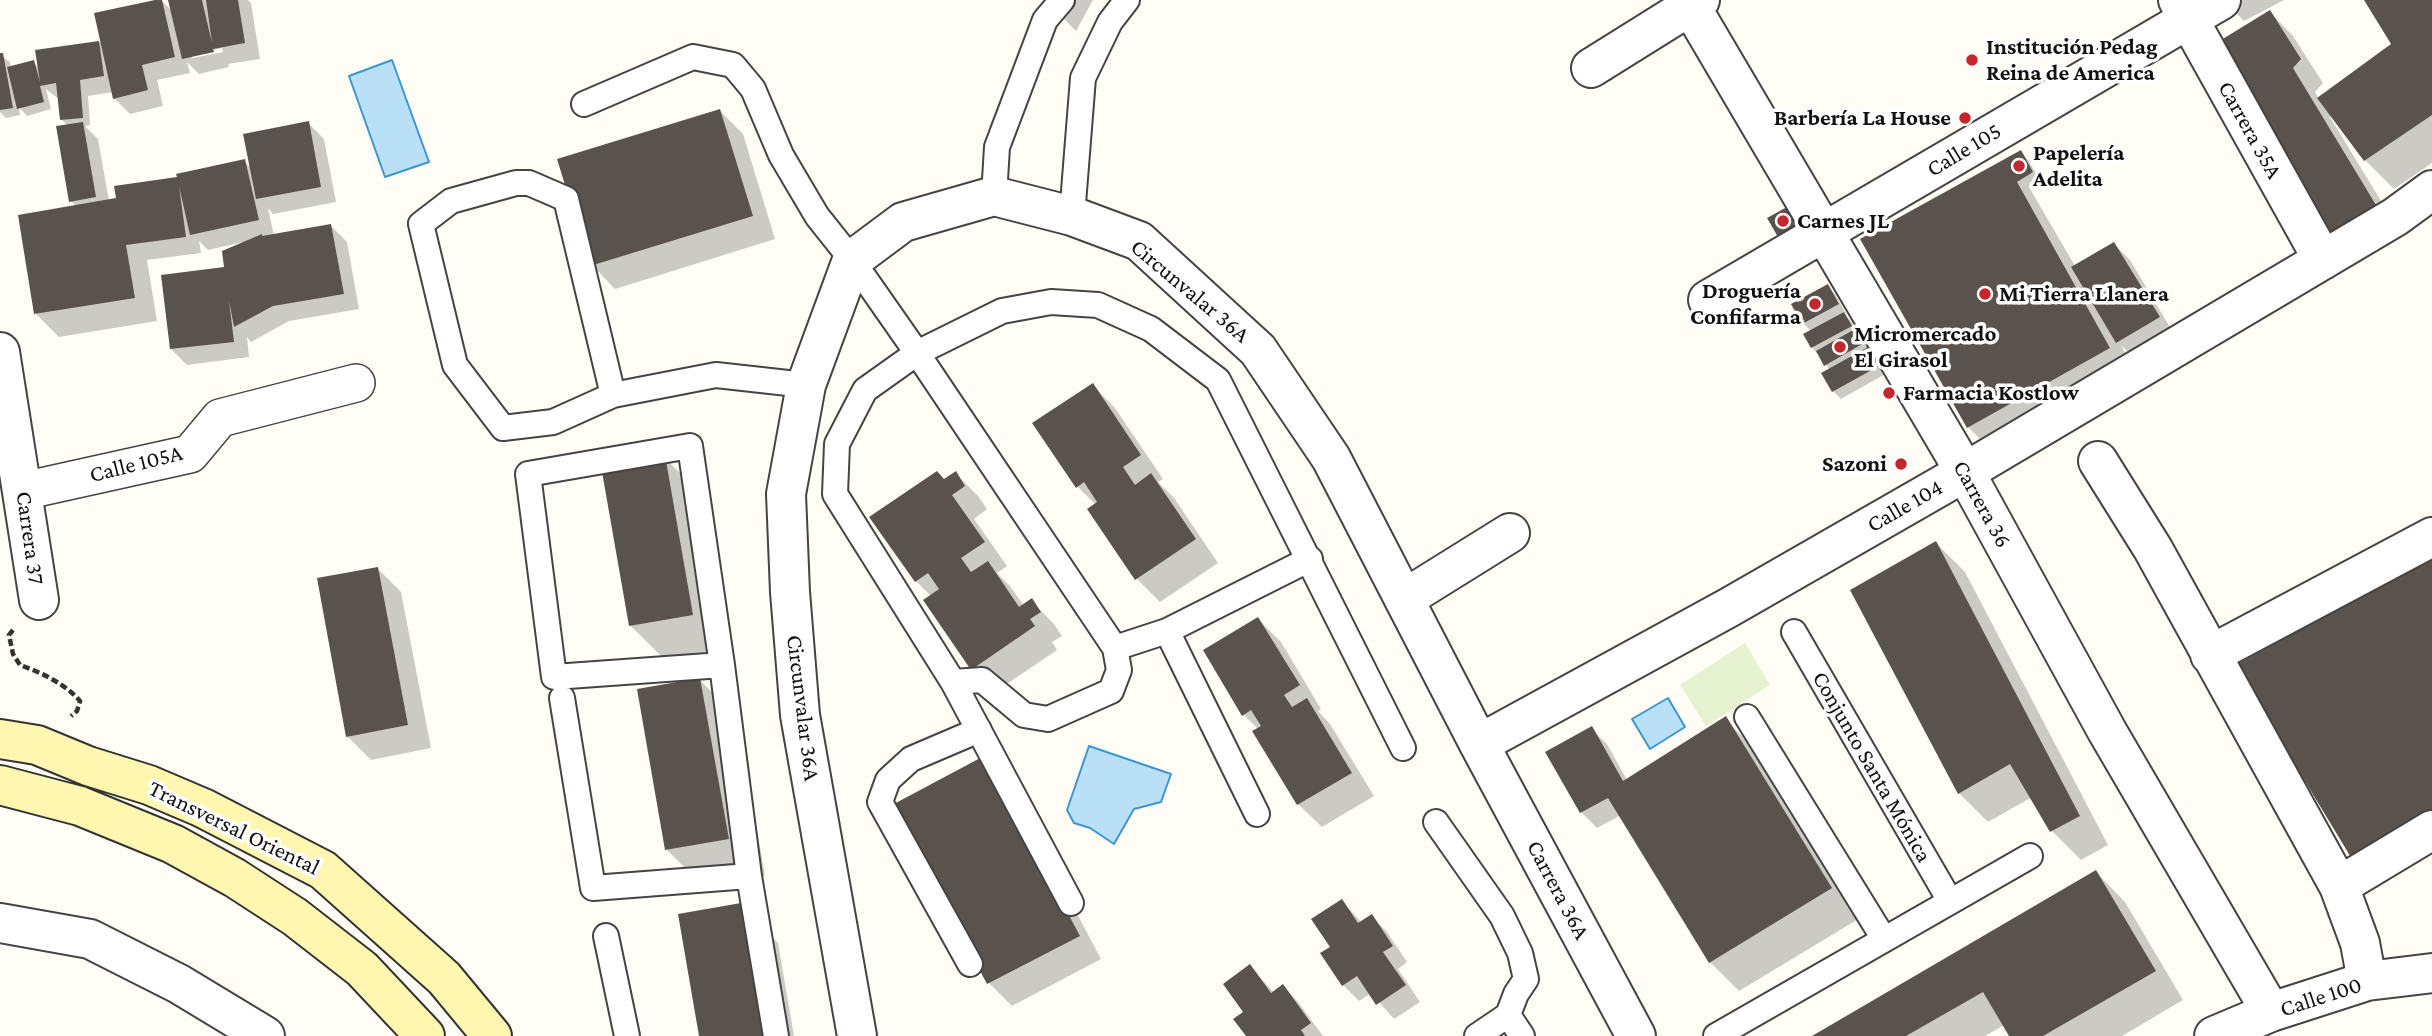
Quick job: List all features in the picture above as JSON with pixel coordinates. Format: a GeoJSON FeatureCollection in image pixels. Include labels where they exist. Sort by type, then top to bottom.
{"type":"FeatureCollection","features":[{"type":"Feature","properties":{"kind":"main road"},"geometry":{"type":"LineString","coordinates":[[0,724],[50,734]]}},
{"type":"Feature","properties":{"kind":"main road","name":"Transversal Oriental"},"geometry":{"type":"LineString","coordinates":[[0,739],[50,734],[88,766],[149,785],[203,808],[323,870],[444,978],[492,1036]]}},
{"type":"Feature","properties":{"kind":"main road","name":"Transversal Oriental"},"geometry":{"type":"LineString","coordinates":[[0,785],[80,806],[173,844],[235,878],[295,917],[362,969],[425,1036]]}},
{"type":"Feature","properties":{"kind":"street","name":"Calle 105"},"geometry":{"type":"LineString","coordinates":[[1708,300],[1823,234],[2183,9],[2221,0]]}},
{"type":"Feature","properties":{"kind":"street"},"geometry":{"type":"LineString","coordinates":[[1591,68],[1693,2]]}},
{"type":"Feature","properties":{"kind":"street","name":"Carrera 36"},"geometry":{"type":"LineString","coordinates":[[1693,2],[1823,234],[1965,472],[2107,732],[2271,1012]]}},
{"type":"Feature","properties":{"kind":"street","name":"Carrera 35A"},"geometry":{"type":"LineString","coordinates":[[2183,9],[2323,260]]}},
{"type":"Feature","properties":{"kind":"street","name":"Calle 104"},"geometry":{"type":"LineString","coordinates":[[1479,744],[1728,608],[1965,472],[2395,217],[2432,190]]}},
{"type":"Feature","properties":{"kind":"street","name":"Circunvalar 36A"},"geometry":{"type":"LineString","coordinates":[[994,195],[1072,216],[1139,241],[1258,350],[1331,458],[1479,744]]}},
{"type":"Feature","properties":{"kind":"street"},"geometry":{"type":"LineString","coordinates":[[852,260],[903,222],[994,195]]}},
{"type":"Feature","properties":{"kind":"street","name":"Circunvalar 36A"},"geometry":{"type":"LineString","coordinates":[[852,260],[806,385],[786,494],[800,715],[857,1036]]}},
{"type":"Feature","properties":{"kind":"street","name":"Carrera 37"},"geometry":{"type":"LineString","coordinates":[[0,352],[39,600]]}},
{"type":"Feature","properties":{"kind":"street","name":"Calle 105A"},"geometry":{"type":"LineString","coordinates":[[23,491],[190,454],[220,418],[356,383]]}},
{"type":"Feature","properties":{"kind":"street"},"geometry":{"type":"LineString","coordinates":[[2098,461],[2153,549],[2339,886],[2360,943],[2367,981]]}},
{"type":"Feature","properties":{"kind":"street"},"geometry":{"type":"LineString","coordinates":[[1404,599],[1510,533]]}},
{"type":"Feature","properties":{"kind":"street"},"geometry":{"type":"LineString","coordinates":[[2210,655],[2432,537]]}},
{"type":"Feature","properties":{"kind":"street","name":"Carrera 36A"},"geometry":{"type":"LineString","coordinates":[[1479,744],[1636,1036]]}},
{"type":"Feature","properties":{"kind":"street"},"geometry":{"type":"LineString","coordinates":[[2339,886],[2432,830]]}},
{"type":"Feature","properties":{"kind":"street"},"geometry":{"type":"LineString","coordinates":[[2,932],[90,939],[179,984],[265,1036]]}},
{"type":"Feature","properties":{"kind":"street","name":"Calle 100"},"geometry":{"type":"LineString","coordinates":[[2214,1036],[2271,1012],[2367,981],[2432,973]]}},
{"type":"Feature","properties":{"kind":"lane"},"geometry":{"type":"LineString","coordinates":[[994,195],[997,147],[1045,20],[1062,0]]}},
{"type":"Feature","properties":{"kind":"lane"},"geometry":{"type":"LineString","coordinates":[[1072,216],[1083,78],[1110,22],[1127,0]]}},
{"type":"Feature","properties":{"kind":"lane"},"geometry":{"type":"LineString","coordinates":[[584,104],[693,57],[733,65],[753,89],[781,155],[817,216],[852,260],[917,353],[1115,648],[1119,670],[1111,691],[1048,719],[1024,715],[982,680],[953,682]]}},
{"type":"Feature","properties":{"kind":"lane"},"geometry":{"type":"LineString","coordinates":[[612,395],[566,199],[529,183],[516,183],[451,201],[421,224],[455,365],[503,428],[553,422],[612,395],[716,375],[806,385]]}},
{"type":"Feature","properties":{"kind":"lane"},"geometry":{"type":"LineString","coordinates":[[1071,903],[953,682],[835,494],[837,444],[865,390],[917,353],[1002,311],[1051,302],[1098,305],[1151,329],[1218,380],[1403,748]]}},
{"type":"Feature","properties":{"kind":"lane"},"geometry":{"type":"LineString","coordinates":[[722,665],[554,677],[528,474],[690,446],[722,665],[749,876],[776,1036]]}},
{"type":"Feature","properties":{"kind":"lane"},"geometry":{"type":"LineString","coordinates":[[1115,648],[1167,631],[1310,559]]}},
{"type":"Feature","properties":{"kind":"lane"},"geometry":{"type":"LineString","coordinates":[[1167,631],[1257,814]]}},
{"type":"Feature","properties":{"kind":"lane","name":"Conjunto Santa Mónica"},"geometry":{"type":"LineString","coordinates":[[1794,632],[1950,901]]}},
{"type":"Feature","properties":{"kind":"lane"},"geometry":{"type":"LineString","coordinates":[[562,698],[593,888],[749,876]]}},
{"type":"Feature","properties":{"kind":"lane"},"geometry":{"type":"LineString","coordinates":[[1747,717],[1884,939]]}},
{"type":"Feature","properties":{"kind":"lane"},"geometry":{"type":"LineString","coordinates":[[970,964],[880,802],[888,780],[911,760],[979,730]]}},
{"type":"Feature","properties":{"kind":"lane"},"geometry":{"type":"LineString","coordinates":[[1436,822],[1502,916],[1520,953],[1526,979],[1508,1015],[1477,1036]]}},
{"type":"Feature","properties":{"kind":"lane"},"geometry":{"type":"LineString","coordinates":[[1716,1036],[2030,856]]}},
{"type":"Feature","properties":{"kind":"lane"},"geometry":{"type":"LineString","coordinates":[[606,936],[627,1036]]}},
{"type":"Feature","properties":{"kind":"lane"},"geometry":{"type":"LineString","coordinates":[[1508,1015],[1522,1036]]}},
{"type":"Feature","properties":{"kind":"path"},"geometry":{"type":"LineString","coordinates":[[9,635],[13,653],[20,665],[70,689],[80,701],[77,711],[50,734]]}},
{"type":"Feature","properties":{"kind":"green space"},"geometry":{"type":"Polygon","coordinates":[[[1745,643],[1770,685],[1706,726],[1680,685],[1745,643]]]}},
{"type":"Feature","properties":{"kind":"water"},"geometry":{"type":"Polygon","coordinates":[[[392,60],[429,162],[385,177],[349,76],[392,60]]]}},
{"type":"Feature","properties":{"kind":"water"},"geometry":{"type":"Polygon","coordinates":[[[1668,698],[1685,727],[1650,749],[1632,719],[1668,698]]]}},
{"type":"Feature","properties":{"kind":"water"},"geometry":{"type":"Polygon","coordinates":[[[1089,746],[1171,774],[1161,802],[1134,809],[1114,844],[1090,828],[1074,823],[1067,810],[1089,746]]]}},
{"type":"Feature","properties":{"kind":"building"},"geometry":{"type":"Polygon","coordinates":[[[162,0],[175,57],[142,65],[148,90],[113,99],[94,13],[162,0]]]}},
{"type":"Feature","properties":{"kind":"building"},"geometry":{"type":"Polygon","coordinates":[[[168,0],[202,0],[212,43],[206,0],[238,0],[245,43],[182,59],[168,0]]]}},
{"type":"Feature","properties":{"kind":"building"},"geometry":{"type":"Polygon","coordinates":[[[2364,0],[2432,0],[2432,115],[2364,161],[2317,98],[2391,44],[2364,0]]]}},
{"type":"Feature","properties":{"kind":"building"},"geometry":{"type":"Polygon","coordinates":[[[2270,10],[2301,59],[2293,68],[2376,205],[2324,239],[2208,48],[2270,10]]]}},
{"type":"Feature","properties":{"kind":"building"},"geometry":{"type":"Polygon","coordinates":[[[99,41],[104,76],[80,80],[83,118],[60,120],[56,83],[40,86],[44,102],[17,109],[7,67],[34,60],[40,82],[35,50],[99,41]]]}},
{"type":"Feature","properties":{"kind":"building"},"geometry":{"type":"Polygon","coordinates":[[[0,53],[3,53],[13,108],[0,110],[0,53]]]}},
{"type":"Feature","properties":{"kind":"building"},"geometry":{"type":"Polygon","coordinates":[[[720,109],[753,216],[590,266],[557,159],[720,109]]]}},
{"type":"Feature","properties":{"kind":"building"},"geometry":{"type":"Polygon","coordinates":[[[309,121],[321,187],[256,199],[243,134],[309,121]]]}},
{"type":"Feature","properties":{"kind":"building"},"geometry":{"type":"Polygon","coordinates":[[[83,122],[96,197],[69,202],[56,126],[83,122]]]}},
{"type":"Feature","properties":{"kind":"building","name":"Mi Tierra Llanera"},"geometry":{"type":"Polygon","coordinates":[[[2021,150],[2033,172],[2017,182],[2110,348],[1967,428],[1860,239],[2021,150]]]}},
{"type":"Feature","properties":{"kind":"building"},"geometry":{"type":"Polygon","coordinates":[[[245,159],[259,220],[190,235],[179,186],[186,237],[126,245],[135,298],[34,314],[18,215],[116,198],[114,186],[177,177],[176,174],[245,159]]]}},
{"type":"Feature","properties":{"kind":"building","name":"Carnes JL"},"geometry":{"type":"Polygon","coordinates":[[[1787,207],[1798,225],[1778,237],[1767,218],[1787,207]]]}},
{"type":"Feature","properties":{"kind":"building"},"geometry":{"type":"Polygon","coordinates":[[[331,224],[344,294],[273,306],[234,327],[229,300],[234,342],[170,349],[161,275],[224,267],[222,251],[262,234],[331,224]]]}},
{"type":"Feature","properties":{"kind":"building"},"geometry":{"type":"Polygon","coordinates":[[[2114,242],[2160,317],[2116,343],[2071,267],[2114,242]]]}},
{"type":"Feature","properties":{"kind":"building","name":"Droguería Confifarma"},"geometry":{"type":"Polygon","coordinates":[[[1828,284],[1839,304],[1802,324],[1791,304],[1828,284]]]}},
{"type":"Feature","properties":{"kind":"building"},"geometry":{"type":"Polygon","coordinates":[[[1844,312],[1852,326],[1811,348],[1803,334],[1844,312]]]}},
{"type":"Feature","properties":{"kind":"building","name":"Micromercado El Girasol"},"geometry":{"type":"Polygon","coordinates":[[[1855,329],[1864,343],[1824,366],[1816,351],[1855,329]]]}},
{"type":"Feature","properties":{"kind":"building"},"geometry":{"type":"Polygon","coordinates":[[[1868,347],[1879,366],[1832,392],[1821,373],[1868,347]]]}},
{"type":"Feature","properties":{"kind":"building"},"geometry":{"type":"Polygon","coordinates":[[[1093,383],[1141,455],[1123,467],[1135,485],[1151,473],[1196,539],[1135,580],[1087,509],[1097,502],[1084,482],[1076,488],[1032,423],[1093,383]]]}},
{"type":"Feature","properties":{"kind":"building"},"geometry":{"type":"Polygon","coordinates":[[[665,455],[693,615],[629,626],[601,466],[665,455]]]}},
{"type":"Feature","properties":{"kind":"building"},"geometry":{"type":"Polygon","coordinates":[[[937,471],[944,479],[956,471],[965,486],[952,495],[985,542],[961,558],[971,572],[988,561],[1019,607],[1032,598],[1041,612],[1030,619],[1035,626],[971,670],[923,600],[939,589],[928,573],[915,582],[869,517],[937,471]]]}},
{"type":"Feature","properties":{"kind":"building"},"geometry":{"type":"Polygon","coordinates":[[[1936,541],[2080,816],[2050,832],[2010,764],[1958,794],[1850,590],[1936,541]]]}},
{"type":"Feature","properties":{"kind":"building"},"geometry":{"type":"Polygon","coordinates":[[[2432,558],[2432,811],[2352,859],[2294,763],[2230,668],[2432,558]]]}},
{"type":"Feature","properties":{"kind":"building"},"geometry":{"type":"Polygon","coordinates":[[[378,567],[408,725],[346,737],[317,578],[378,567]]]}},
{"type":"Feature","properties":{"kind":"building"},"geometry":{"type":"Polygon","coordinates":[[[1258,617],[1300,685],[1284,695],[1292,707],[1307,698],[1352,773],[1297,805],[1252,731],[1261,726],[1251,710],[1242,716],[1203,650],[1258,617]]]}},
{"type":"Feature","properties":{"kind":"building"},"geometry":{"type":"Polygon","coordinates":[[[700,678],[729,839],[665,850],[637,689],[700,678]]]}},
{"type":"Feature","properties":{"kind":"building"},"geometry":{"type":"Polygon","coordinates":[[[1726,716],[1832,888],[1709,963],[1608,798],[1580,813],[1545,752],[1592,726],[1623,781],[1726,716]]]}},
{"type":"Feature","properties":{"kind":"building"},"geometry":{"type":"Polygon","coordinates":[[[984,756],[1080,936],[987,984],[892,805],[984,756]]]}},
{"type":"Feature","properties":{"kind":"building"},"geometry":{"type":"Polygon","coordinates":[[[2096,870],[2156,971],[2043,1036],[2009,1036],[1983,992],[1906,1036],[1812,1036],[2096,870]]]}},
{"type":"Feature","properties":{"kind":"building"},"geometry":{"type":"Polygon","coordinates":[[[1342,899],[1358,923],[1372,914],[1393,946],[1383,952],[1406,985],[1376,1005],[1357,976],[1342,986],[1320,953],[1330,947],[1311,919],[1342,899]]]}},
{"type":"Feature","properties":{"kind":"building"},"geometry":{"type":"Polygon","coordinates":[[[741,903],[764,1036],[699,1036],[678,914],[741,903]]]}},
{"type":"Feature","properties":{"kind":"building"},"geometry":{"type":"Polygon","coordinates":[[[1250,964],[1271,993],[1283,984],[1311,1023],[1301,1030],[1305,1036],[1246,1036],[1233,1019],[1243,1012],[1223,984],[1250,964]]]}},
{"type":"Feature","properties":{"kind":"place","name":"Institución Pedag Reina de America"},"geometry":{"type":"Point","coordinates":[1972,60]}},
{"type":"Feature","properties":{"kind":"place","name":"Barbería La House"},"geometry":{"type":"Point","coordinates":[1965,118]}},
{"type":"Feature","properties":{"kind":"place","name":"Papelería Adelita"},"geometry":{"type":"Point","coordinates":[2019,166]}},
{"type":"Feature","properties":{"kind":"place","name":"Carnes JL"},"geometry":{"type":"Point","coordinates":[1783,221]}},
{"type":"Feature","properties":{"kind":"place","name":"Mi Tierra Llanera"},"geometry":{"type":"Point","coordinates":[1985,294]}},
{"type":"Feature","properties":{"kind":"place","name":"Droguería Confifarma"},"geometry":{"type":"Point","coordinates":[1815,304]}},
{"type":"Feature","properties":{"kind":"place","name":"Micromercado El Girasol"},"geometry":{"type":"Point","coordinates":[1840,347]}},
{"type":"Feature","properties":{"kind":"place","name":"Farmacia Kostlow"},"geometry":{"type":"Point","coordinates":[1889,393]}},
{"type":"Feature","properties":{"kind":"place","name":"Sazoni"},"geometry":{"type":"Point","coordinates":[1901,464]}}]}
